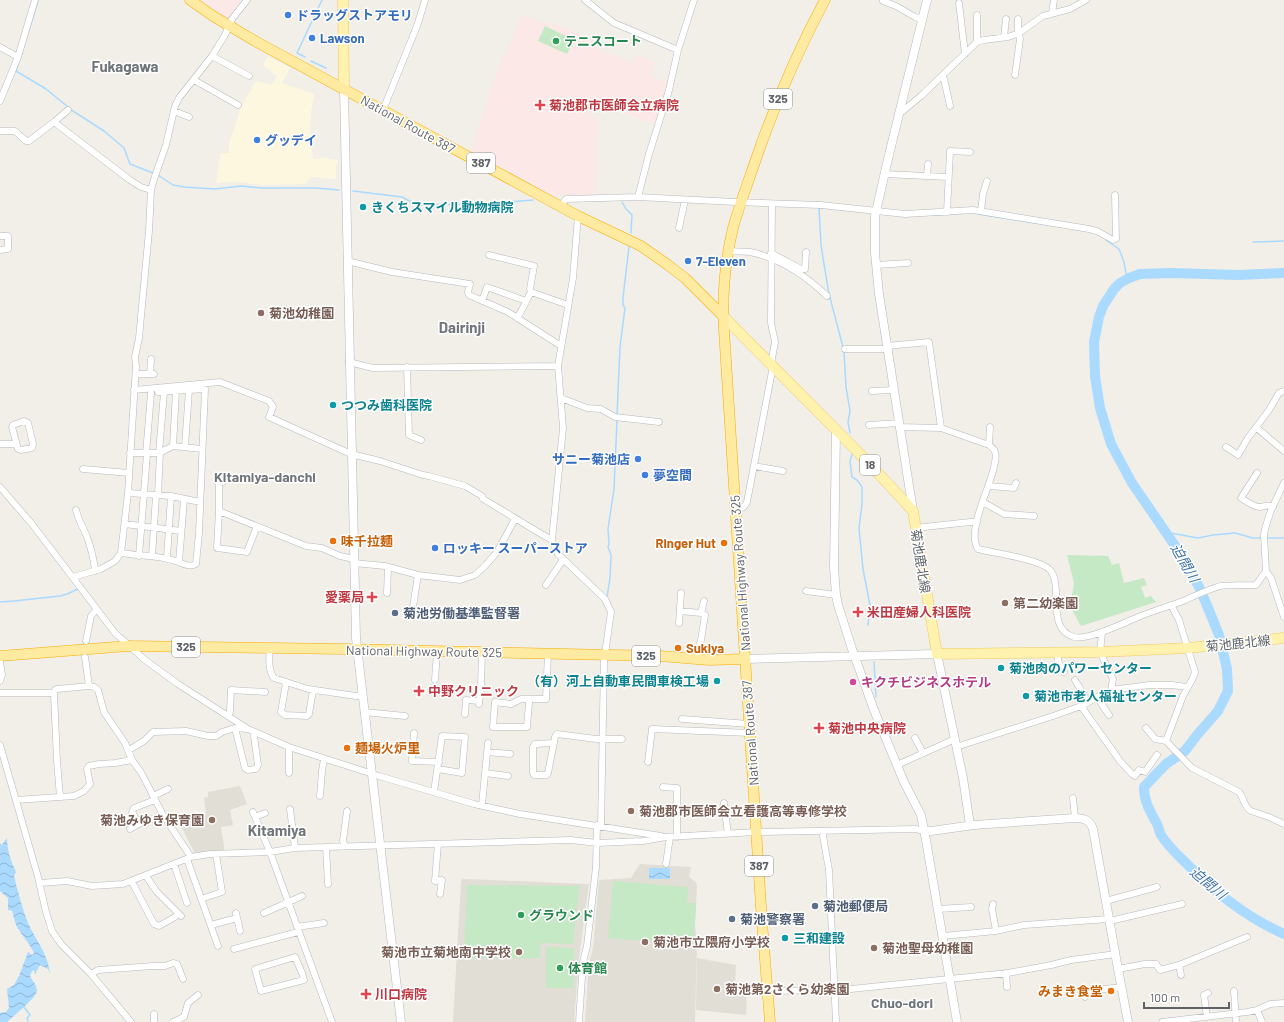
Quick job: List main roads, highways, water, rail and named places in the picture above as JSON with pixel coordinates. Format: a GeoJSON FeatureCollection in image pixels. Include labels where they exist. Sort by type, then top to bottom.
{"type":"FeatureCollection","features":[{"type":"Feature","properties":{"kind":"highway","name":"National Route 387"},"geometry":{"type":"LineString","coordinates":[[190,0],[229,26],[344,89],[578,216],[631,241],[652,253],[685,278],[723,316]]}},
{"type":"Feature","properties":{"kind":"highway","name":"National Highway Route 325"},"geometry":{"type":"LineString","coordinates":[[0,656],[128,646],[548,654],[695,658],[709,660],[745,659],[723,316],[725,275],[728,251],[741,202],[776,105],[804,39],[825,0]]}},
{"type":"Feature","properties":{"kind":"highway","name":"National Route 387"},"geometry":{"type":"LineString","coordinates":[[745,659],[770,1022]]}},
{"type":"Feature","properties":{"kind":"main road"},"geometry":{"type":"LineString","coordinates":[[343,0],[344,89]]}},
{"type":"Feature","properties":{"kind":"main road","name":"菊池鹿北線"},"geometry":{"type":"LineString","coordinates":[[723,316],[886,481],[912,511],[937,654],[1100,652],[1188,648],[1284,638]]}},
{"type":"Feature","properties":{"kind":"water"},"geometry":{"type":"Polygon","coordinates":[[[7,838],[12,864],[16,872],[14,876],[22,906],[28,923],[47,960],[50,974],[48,969],[40,965],[35,974],[34,970],[32,971],[30,976],[36,986],[37,991],[34,997],[7,1022],[0,1022],[0,1013],[6,1012],[9,1008],[7,989],[14,985],[28,952],[32,955],[34,953],[18,928],[12,911],[8,910],[8,898],[0,891],[0,842],[1,846],[7,838]]]}},
{"type":"Feature","properties":{"kind":"water"},"geometry":{"type":"Polygon","coordinates":[[[649,868],[670,868],[670,879],[649,879],[649,868]]]}},
{"type":"Feature","properties":{"kind":"waterway"},"geometry":{"type":"LineString","coordinates":[[305,57],[297,53],[322,0]]}},
{"type":"Feature","properties":{"kind":"waterway"},"geometry":{"type":"LineString","coordinates":[[38,1],[16,71],[46,89],[73,111],[104,131],[124,148],[130,164],[153,173]]}},
{"type":"Feature","properties":{"kind":"waterway"},"geometry":{"type":"LineString","coordinates":[[311,61],[326,68]]}},
{"type":"Feature","properties":{"kind":"waterway"},"geometry":{"type":"LineString","coordinates":[[158,175],[173,185],[184,187],[215,189],[241,186],[339,190]]}},
{"type":"Feature","properties":{"kind":"waterway"},"geometry":{"type":"LineString","coordinates":[[353,191],[402,197],[417,205],[482,204],[533,200]]}},
{"type":"Feature","properties":{"kind":"waterway"},"geometry":{"type":"LineString","coordinates":[[622,202],[632,215],[631,233]]}},
{"type":"Feature","properties":{"kind":"waterway"},"geometry":{"type":"LineString","coordinates":[[823,208],[819,208],[823,258],[829,294],[843,347]]}},
{"type":"Feature","properties":{"kind":"waterway"},"geometry":{"type":"LineString","coordinates":[[936,215],[966,213]]}},
{"type":"Feature","properties":{"kind":"waterway"},"geometry":{"type":"LineString","coordinates":[[978,214],[1055,226]]}},
{"type":"Feature","properties":{"kind":"waterway"},"geometry":{"type":"LineString","coordinates":[[1106,240],[1119,249],[1124,262],[1127,279]]}},
{"type":"Feature","properties":{"kind":"waterway"},"geometry":{"type":"LineString","coordinates":[[1253,242],[1284,241]]}},
{"type":"Feature","properties":{"kind":"waterway"},"geometry":{"type":"LineString","coordinates":[[617,415],[620,347],[625,308],[623,305],[623,298],[629,247]]}},
{"type":"Feature","properties":{"kind":"waterway","name":"迫間川"},"geometry":{"type":"LineString","coordinates":[[1284,273],[1238,275],[1171,273],[1140,274],[1120,283],[1114,289],[1103,306],[1099,317],[1094,342],[1095,376],[1100,408],[1111,444],[1132,483],[1182,556],[1199,587],[1219,635],[1227,669],[1228,691],[1218,711],[1185,751],[1166,764],[1144,787],[1146,802],[1164,840],[1201,877],[1234,905],[1258,921],[1284,934]]}},
{"type":"Feature","properties":{"kind":"waterway"},"geometry":{"type":"LineString","coordinates":[[844,351],[846,387],[850,411],[848,422],[850,433]]}},
{"type":"Feature","properties":{"kind":"waterway"},"geometry":{"type":"LineString","coordinates":[[607,597],[611,555],[608,547],[608,529],[614,489],[617,420]]}},
{"type":"Feature","properties":{"kind":"waterway"},"geometry":{"type":"LineString","coordinates":[[852,454],[850,461],[852,477],[857,480],[862,487],[862,504],[859,528],[863,569],[870,605],[868,625]]}},
{"type":"Feature","properties":{"kind":"waterway"},"geometry":{"type":"LineString","coordinates":[[1165,532],[1198,538],[1235,533],[1253,538],[1262,538]]}},
{"type":"Feature","properties":{"kind":"waterway"},"geometry":{"type":"LineString","coordinates":[[1266,538],[1284,538]]}},
{"type":"Feature","properties":{"kind":"waterway"},"geometry":{"type":"LineString","coordinates":[[0,602],[60,596],[78,589]]}},
{"type":"Feature","properties":{"kind":"waterway"},"geometry":{"type":"LineString","coordinates":[[874,662],[876,697]]}},
{"type":"Feature","properties":{"kind":"waterway"},"geometry":{"type":"LineString","coordinates":[[24,1007],[30,1015],[27,1018],[28,1021]]}},
{"type":"Feature","properties":{"kind":"place","name":"ドラッグストアモリ"},"geometry":{"type":"Point","coordinates":[288,15]}},
{"type":"Feature","properties":{"kind":"place","name":"Lawson"},"geometry":{"type":"Point","coordinates":[312,38]}},
{"type":"Feature","properties":{"kind":"place","name":"テニスコート"},"geometry":{"type":"Point","coordinates":[556,41]}},
{"type":"Feature","properties":{"kind":"place","name":"菊池郡市医師会立病院"},"geometry":{"type":"Point","coordinates":[540,105]}},
{"type":"Feature","properties":{"kind":"place","name":"グッデイ"},"geometry":{"type":"Point","coordinates":[257,140]}},
{"type":"Feature","properties":{"kind":"place","name":"きくちスマイル動物病院"},"geometry":{"type":"Point","coordinates":[363,207]}},
{"type":"Feature","properties":{"kind":"place","name":"7-Eleven"},"geometry":{"type":"Point","coordinates":[688,261]}},
{"type":"Feature","properties":{"kind":"place","name":"菊池幼稚園"},"geometry":{"type":"Point","coordinates":[261,313]}},
{"type":"Feature","properties":{"kind":"place","name":"つつみ歯科医院"},"geometry":{"type":"Point","coordinates":[333,405]}},
{"type":"Feature","properties":{"kind":"place","name":"サニー菊池店"},"geometry":{"type":"Point","coordinates":[638,459]}},
{"type":"Feature","properties":{"kind":"place","name":"夢空間"},"geometry":{"type":"Point","coordinates":[645,475]}},
{"type":"Feature","properties":{"kind":"place","name":"味千拉麺"},"geometry":{"type":"Point","coordinates":[333,541]}},
{"type":"Feature","properties":{"kind":"place","name":"Ringer Hut"},"geometry":{"type":"Point","coordinates":[724,543]}},
{"type":"Feature","properties":{"kind":"place","name":"ロッキー スーパーストア"},"geometry":{"type":"Point","coordinates":[435,548]}},
{"type":"Feature","properties":{"kind":"place","name":"愛薬局"},"geometry":{"type":"Point","coordinates":[372,597]}},
{"type":"Feature","properties":{"kind":"place","name":"第二幼楽園"},"geometry":{"type":"Point","coordinates":[1005,603]}},
{"type":"Feature","properties":{"kind":"place","name":"米田産婦人科医院"},"geometry":{"type":"Point","coordinates":[858,612]}},
{"type":"Feature","properties":{"kind":"place","name":"菊池労働基準監督署"},"geometry":{"type":"Point","coordinates":[395,613]}},
{"type":"Feature","properties":{"kind":"place","name":"Sukiya"},"geometry":{"type":"Point","coordinates":[678,648]}},
{"type":"Feature","properties":{"kind":"place","name":"菊池肉のパワーセンター"},"geometry":{"type":"Point","coordinates":[1001,668]}},
{"type":"Feature","properties":{"kind":"place","name":"（有）河上自動車民間車検工場"},"geometry":{"type":"Point","coordinates":[717,681]}},
{"type":"Feature","properties":{"kind":"place","name":"キクチビジネスホテル"},"geometry":{"type":"Point","coordinates":[853,682]}},
{"type":"Feature","properties":{"kind":"place","name":"中野クリニック"},"geometry":{"type":"Point","coordinates":[419,691]}},
{"type":"Feature","properties":{"kind":"place","name":"菊池市老人福祉センター"},"geometry":{"type":"Point","coordinates":[1026,696]}},
{"type":"Feature","properties":{"kind":"place","name":"菊池中央病院"},"geometry":{"type":"Point","coordinates":[819,728]}},
{"type":"Feature","properties":{"kind":"place","name":"麺場火炉里"},"geometry":{"type":"Point","coordinates":[347,748]}},
{"type":"Feature","properties":{"kind":"place","name":"菊池郡市医師会立看護高等専修学校"},"geometry":{"type":"Point","coordinates":[631,811]}},
{"type":"Feature","properties":{"kind":"place","name":"菊池みゆき保育園"},"geometry":{"type":"Point","coordinates":[212,820]}},
{"type":"Feature","properties":{"kind":"place","name":"菊池郵便局"},"geometry":{"type":"Point","coordinates":[815,906]}},
{"type":"Feature","properties":{"kind":"place","name":"グラウンド"},"geometry":{"type":"Point","coordinates":[521,915]}},
{"type":"Feature","properties":{"kind":"place","name":"菊池警察署"},"geometry":{"type":"Point","coordinates":[732,919]}},
{"type":"Feature","properties":{"kind":"place","name":"三和建設"},"geometry":{"type":"Point","coordinates":[785,938]}},
{"type":"Feature","properties":{"kind":"place","name":"菊池市立隈府小学校"},"geometry":{"type":"Point","coordinates":[645,942]}},
{"type":"Feature","properties":{"kind":"place","name":"菊池聖母幼稚園"},"geometry":{"type":"Point","coordinates":[874,948]}},
{"type":"Feature","properties":{"kind":"place","name":"菊池市立菊地南中学校"},"geometry":{"type":"Point","coordinates":[519,952]}},
{"type":"Feature","properties":{"kind":"place","name":"体育館"},"geometry":{"type":"Point","coordinates":[560,968]}},
{"type":"Feature","properties":{"kind":"place","name":"菊池第2さくら幼楽園"},"geometry":{"type":"Point","coordinates":[717,989]}},
{"type":"Feature","properties":{"kind":"place","name":"みまき食堂"},"geometry":{"type":"Point","coordinates":[1111,991]}},
{"type":"Feature","properties":{"kind":"place","name":"川口病院"},"geometry":{"type":"Point","coordinates":[366,994]}},
{"type":"Feature","properties":{"kind":"district","name":"Fukagawa"},"geometry":{"type":"Point","coordinates":[125,67]}},
{"type":"Feature","properties":{"kind":"district","name":"Dairinji"},"geometry":{"type":"Point","coordinates":[462,328]}},
{"type":"Feature","properties":{"kind":"district","name":"Kitamiya-danchi"},"geometry":{"type":"Point","coordinates":[265,477]}},
{"type":"Feature","properties":{"kind":"district","name":"Kitamiya"},"geometry":{"type":"Point","coordinates":[277,831]}},
{"type":"Feature","properties":{"kind":"district","name":"Chuo-dori"},"geometry":{"type":"Point","coordinates":[902,1003]}}]}
